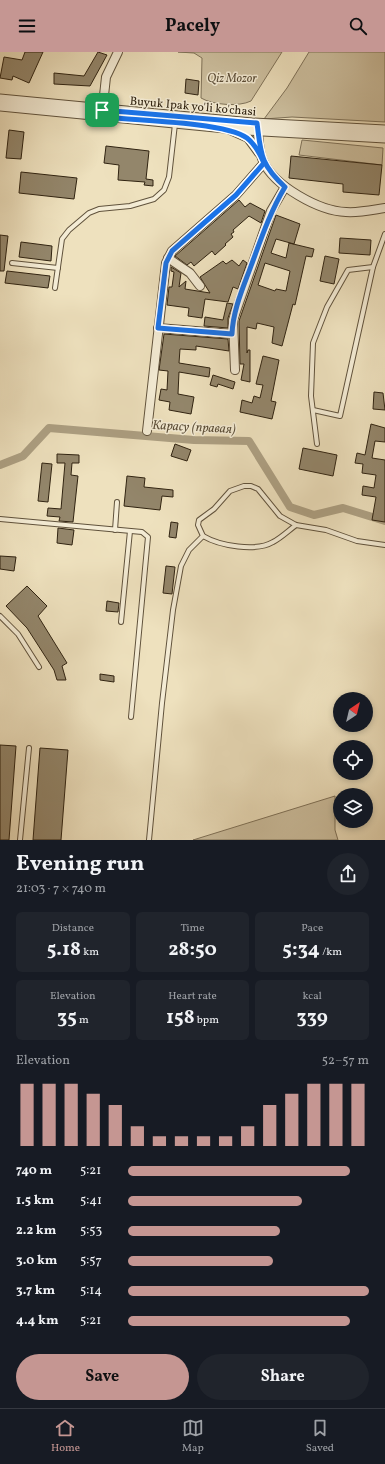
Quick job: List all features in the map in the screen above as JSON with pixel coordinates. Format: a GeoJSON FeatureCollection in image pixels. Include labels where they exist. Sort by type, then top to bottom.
{"type":"FeatureCollection","features":[{"type":"Feature","properties":{"kind":"street"},"geometry":{"type":"LineString","coordinates":[[102,114],[106,77],[118,52]]}},
{"type":"Feature","properties":{"kind":"street","name":"Buyuk Ipak yo'li ko'chasi"},"geometry":{"type":"LineString","coordinates":[[0,99],[175,124],[222,128],[258,127],[385,130]]}},
{"type":"Feature","properties":{"kind":"street","name":"Buyuk Ipak yo'li ko'chasi"},"geometry":{"type":"LineString","coordinates":[[0,106],[385,138]]}},
{"type":"Feature","properties":{"kind":"street"},"geometry":{"type":"LineString","coordinates":[[147,431],[166,263],[172,251],[236,195],[262,159],[258,127]]}},
{"type":"Feature","properties":{"kind":"street","name":"Buyuk Ipak yo'li ko'chasi"},"geometry":{"type":"LineString","coordinates":[[222,128],[248,138],[274,177],[285,187],[322,207],[334,211],[357,212],[385,208]]}},
{"type":"Feature","properties":{"kind":"street"},"geometry":{"type":"LineString","coordinates":[[235,370],[232,334],[233,320],[241,293],[271,211],[285,187]]}},
{"type":"Feature","properties":{"kind":"street"},"geometry":{"type":"LineString","coordinates":[[168,258],[190,273],[200,286]]}},
{"type":"Feature","properties":{"kind":"street"},"geometry":{"type":"LineString","coordinates":[[158,328],[232,334]]}},
{"type":"Feature","properties":{"kind":"lane"},"geometry":{"type":"LineString","coordinates":[[55,288],[61,245],[65,234],[89,213],[98,209],[130,206],[154,200],[164,190],[169,177],[175,124]]}},
{"type":"Feature","properties":{"kind":"lane"},"geometry":{"type":"LineString","coordinates":[[313,410],[340,416],[374,267],[385,234]]}},
{"type":"Feature","properties":{"kind":"lane"},"geometry":{"type":"LineString","coordinates":[[12,263],[58,268]]}},
{"type":"Feature","properties":{"kind":"lane"},"geometry":{"type":"LineString","coordinates":[[317,444],[311,396],[313,343],[327,307],[348,270],[374,267]]}},
{"type":"Feature","properties":{"kind":"lane"},"geometry":{"type":"LineString","coordinates":[[296,525],[273,542],[258,548],[211,541],[203,536],[198,525],[199,520],[214,509],[230,491],[244,486],[251,486],[258,490],[280,516],[296,525],[326,530],[357,541],[385,544]]}},
{"type":"Feature","properties":{"kind":"lane"},"geometry":{"type":"LineString","coordinates":[[115,530],[117,502]]}},
{"type":"Feature","properties":{"kind":"lane"},"geometry":{"type":"LineString","coordinates":[[0,519],[130,531],[145,534],[148,540],[132,717]]}},
{"type":"Feature","properties":{"kind":"lane"},"geometry":{"type":"LineString","coordinates":[[121,622],[130,531]]}},
{"type":"Feature","properties":{"kind":"lane"},"geometry":{"type":"LineString","coordinates":[[150,840],[162,704],[180,573],[189,550],[203,536]]}},
{"type":"Feature","properties":{"kind":"lane"},"geometry":{"type":"LineString","coordinates":[[0,616],[18,634],[39,667]]}},
{"type":"Feature","properties":{"kind":"lane"},"geometry":{"type":"LineString","coordinates":[[20,840],[29,748]]}},
{"type":"Feature","properties":{"kind":"green space","name":"Qiz Mozor"},"geometry":{"type":"Polygon","coordinates":[[[178,52],[282,52],[251,101],[233,105],[219,104],[201,98],[202,58],[194,53],[178,52]]]}},
{"type":"Feature","properties":{"kind":"green space"},"geometry":{"type":"Polygon","coordinates":[[[309,52],[385,52],[385,122],[292,117],[264,119],[287,88],[309,52]]]}},
{"type":"Feature","properties":{"kind":"green space"},"geometry":{"type":"Polygon","coordinates":[[[302,140],[383,148],[382,165],[299,155],[302,140]]]}},
{"type":"Feature","properties":{"kind":"green space"},"geometry":{"type":"Polygon","coordinates":[[[333,797],[333,828],[335,828],[338,840],[193,840],[333,797]]]}},
{"type":"Feature","properties":{"kind":"building"},"geometry":{"type":"Polygon","coordinates":[[[25,52],[43,52],[29,83],[13,76],[12,80],[0,78],[4,57],[22,60],[25,52]]]}},
{"type":"Feature","properties":{"kind":"building"},"geometry":{"type":"Polygon","coordinates":[[[98,52],[107,55],[90,86],[54,84],[54,73],[84,76],[98,52]]]}},
{"type":"Feature","properties":{"kind":"building"},"geometry":{"type":"Polygon","coordinates":[[[186,79],[199,81],[198,95],[185,93],[186,79]]]}},
{"type":"Feature","properties":{"kind":"building"},"geometry":{"type":"Polygon","coordinates":[[[9,130],[24,132],[21,159],[6,158],[9,130]]]}},
{"type":"Feature","properties":{"kind":"building"},"geometry":{"type":"Polygon","coordinates":[[[106,146],[149,151],[146,179],[153,180],[153,186],[144,185],[145,182],[118,180],[119,165],[104,163],[106,146]]]}},
{"type":"Feature","properties":{"kind":"building"},"geometry":{"type":"Polygon","coordinates":[[[291,156],[382,165],[379,195],[343,192],[343,184],[289,178],[291,156]]]}},
{"type":"Feature","properties":{"kind":"building"},"geometry":{"type":"Polygon","coordinates":[[[21,172],[77,178],[74,199],[19,193],[21,172]]]}},
{"type":"Feature","properties":{"kind":"building"},"geometry":{"type":"Polygon","coordinates":[[[239,200],[245,207],[250,203],[265,211],[261,223],[249,216],[233,230],[234,232],[231,234],[233,237],[215,255],[212,251],[194,266],[191,262],[187,265],[175,256],[239,200]]]}},
{"type":"Feature","properties":{"kind":"building"},"geometry":{"type":"Polygon","coordinates":[[[276,215],[300,224],[294,244],[276,239],[271,253],[286,258],[289,243],[314,249],[312,257],[306,256],[295,305],[293,304],[282,346],[272,343],[274,327],[257,323],[256,329],[247,327],[247,353],[248,350],[250,350],[250,382],[241,380],[244,364],[240,364],[239,321],[276,215]],[[265,263],[258,285],[275,291],[276,289],[286,291],[290,271],[265,263]]]}},
{"type":"Feature","properties":{"kind":"building"},"geometry":{"type":"Polygon","coordinates":[[[0,235],[8,236],[4,271],[0,271],[0,235]]]}},
{"type":"Feature","properties":{"kind":"building"},"geometry":{"type":"Polygon","coordinates":[[[340,238],[371,240],[370,255],[339,253],[340,238]]]}},
{"type":"Feature","properties":{"kind":"building"},"geometry":{"type":"Polygon","coordinates":[[[21,242],[52,246],[51,261],[19,257],[21,242]]]}},
{"type":"Feature","properties":{"kind":"building"},"geometry":{"type":"Polygon","coordinates":[[[325,256],[339,259],[334,284],[320,281],[325,256]]]}},
{"type":"Feature","properties":{"kind":"building"},"geometry":{"type":"Polygon","coordinates":[[[232,260],[239,266],[243,260],[247,263],[238,289],[233,287],[228,302],[205,299],[202,318],[188,316],[189,308],[167,305],[169,287],[172,287],[174,272],[171,271],[171,267],[181,273],[179,287],[186,281],[185,289],[210,293],[200,277],[223,261],[226,264],[232,260]]]}},
{"type":"Feature","properties":{"kind":"building"},"geometry":{"type":"Polygon","coordinates":[[[7,271],[50,276],[48,288],[5,283],[7,271]]]}},
{"type":"Feature","properties":{"kind":"building"},"geometry":{"type":"Polygon","coordinates":[[[227,303],[233,304],[228,318],[228,328],[204,326],[205,317],[223,320],[227,303]]]}},
{"type":"Feature","properties":{"kind":"building"},"geometry":{"type":"Polygon","coordinates":[[[164,334],[228,339],[229,351],[196,346],[196,350],[180,349],[179,363],[210,368],[209,377],[179,372],[178,394],[194,397],[191,414],[169,410],[170,402],[159,400],[161,389],[167,390],[168,371],[159,370],[164,334]]]}},
{"type":"Feature","properties":{"kind":"building"},"geometry":{"type":"Polygon","coordinates":[[[263,356],[279,360],[271,401],[276,402],[272,419],[240,412],[242,400],[252,403],[254,396],[260,398],[263,385],[256,384],[263,356]]]}},
{"type":"Feature","properties":{"kind":"building"},"geometry":{"type":"Polygon","coordinates":[[[213,375],[235,382],[233,389],[218,384],[217,387],[210,385],[213,375]]]}},
{"type":"Feature","properties":{"kind":"building"},"geometry":{"type":"Polygon","coordinates":[[[374,392],[383,393],[385,410],[373,409],[374,392]]]}},
{"type":"Feature","properties":{"kind":"building"},"geometry":{"type":"Polygon","coordinates":[[[371,424],[385,428],[385,442],[375,441],[372,458],[385,460],[385,522],[372,520],[376,497],[362,495],[363,486],[374,488],[376,475],[362,473],[363,464],[355,463],[357,453],[365,455],[371,424]]]}},
{"type":"Feature","properties":{"kind":"building"},"geometry":{"type":"Polygon","coordinates":[[[175,444],[191,450],[187,461],[171,456],[175,444]]]}},
{"type":"Feature","properties":{"kind":"building"},"geometry":{"type":"Polygon","coordinates":[[[303,448],[337,455],[333,476],[299,469],[303,448]]]}},
{"type":"Feature","properties":{"kind":"building"},"geometry":{"type":"Polygon","coordinates":[[[57,454],[79,455],[79,463],[72,463],[71,475],[78,476],[73,522],[59,521],[60,517],[47,516],[48,508],[61,509],[65,463],[57,463],[57,454]]]}},
{"type":"Feature","properties":{"kind":"building"},"geometry":{"type":"Polygon","coordinates":[[[42,463],[52,464],[48,502],[38,501],[42,463]]]}},
{"type":"Feature","properties":{"kind":"building"},"geometry":{"type":"Polygon","coordinates":[[[127,476],[145,478],[144,487],[173,490],[173,497],[162,496],[160,510],[124,506],[127,476]]]}},
{"type":"Feature","properties":{"kind":"building"},"geometry":{"type":"Polygon","coordinates":[[[171,522],[178,523],[176,538],[169,537],[171,522]]]}},
{"type":"Feature","properties":{"kind":"building"},"geometry":{"type":"Polygon","coordinates":[[[58,528],[74,530],[72,545],[57,543],[58,528]]]}},
{"type":"Feature","properties":{"kind":"building"},"geometry":{"type":"Polygon","coordinates":[[[0,556],[16,557],[14,571],[0,569],[0,556]]]}},
{"type":"Feature","properties":{"kind":"building"},"geometry":{"type":"Polygon","coordinates":[[[166,566],[175,567],[172,594],[163,593],[166,566]]]}},
{"type":"Feature","properties":{"kind":"building"},"geometry":{"type":"Polygon","coordinates":[[[27,586],[47,606],[38,616],[67,663],[62,666],[66,680],[57,680],[54,670],[27,628],[6,606],[27,586]]]}},
{"type":"Feature","properties":{"kind":"building"},"geometry":{"type":"Polygon","coordinates":[[[107,601],[119,603],[118,612],[106,611],[107,601]]]}},
{"type":"Feature","properties":{"kind":"building"},"geometry":{"type":"Polygon","coordinates":[[[100,674],[114,676],[114,682],[100,680],[100,674]]]}},
{"type":"Feature","properties":{"kind":"building"},"geometry":{"type":"Polygon","coordinates":[[[0,745],[16,746],[9,840],[0,840],[0,745]]]}},
{"type":"Feature","properties":{"kind":"building"},"geometry":{"type":"Polygon","coordinates":[[[40,748],[68,750],[61,840],[33,840],[40,748]]]}},
{"type":"Feature","properties":{"kind":"waterway","name":"Карасу (правая)"},"geometry":{"type":"LineString","coordinates":[[0,465],[23,456],[49,428],[194,440],[249,441],[290,507],[314,515],[343,508],[385,521]]}},
{"type":"Feature","properties":{"kind":"route"},"geometry":{"type":"LineString","coordinates":[[102,110],[101,117],[222,128],[248,138],[261,156],[264,163],[236,195],[172,251],[166,263],[158,328],[232,334],[233,320],[241,293],[271,211],[285,187],[274,177],[264,163],[261,156],[257,123],[102,110]]}}]}
